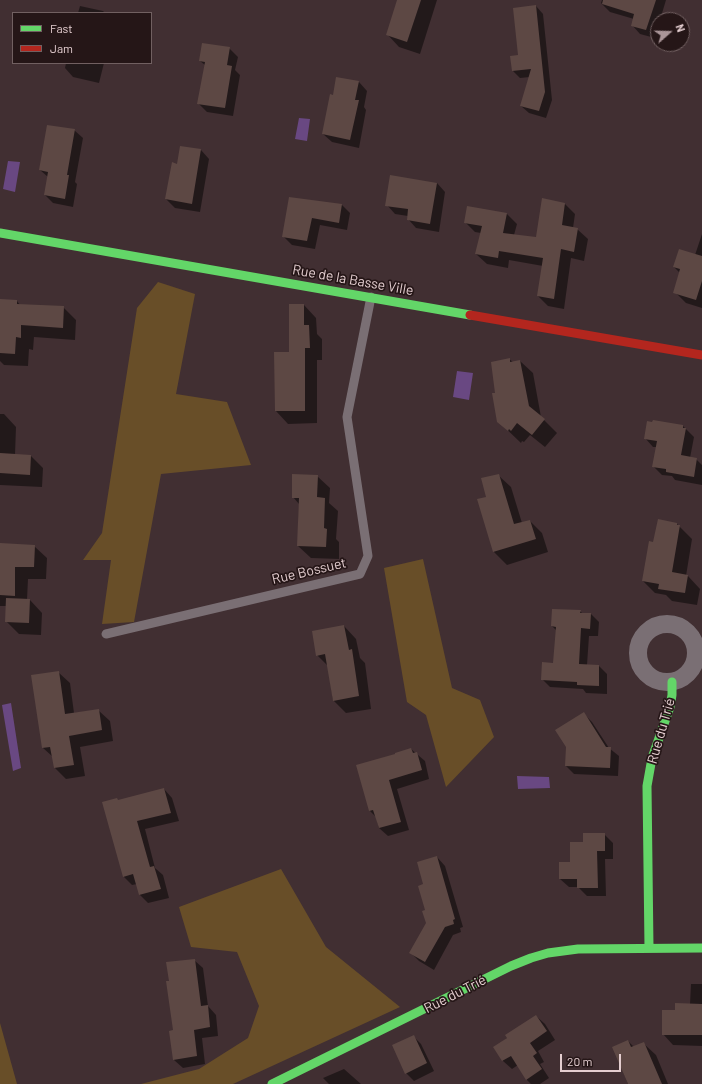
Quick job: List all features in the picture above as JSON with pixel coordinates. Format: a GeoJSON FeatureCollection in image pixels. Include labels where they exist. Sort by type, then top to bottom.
{"type":"FeatureCollection","features":[{"type":"Feature","properties":{"kind":"street","name":"Rue de la Basse Ville"},"geometry":{"type":"LineString","coordinates":[[0,232],[702,355]]}},
{"type":"Feature","properties":{"kind":"street","name":"Rue du Trié"},"geometry":{"type":"LineString","coordinates":[[649,948],[647,786],[652,758],[670,707],[672,682]]}},
{"type":"Feature","properties":{"kind":"street","name":"Rue du Trié"},"geometry":{"type":"LineString","coordinates":[[272,1084],[523,961],[548,953],[578,949],[702,948]]}},
{"type":"Feature","properties":{"kind":"lane","name":"Rue Bossuet"},"geometry":{"type":"LineString","coordinates":[[106,634],[360,574],[368,556],[347,416],[371,297]]}},
{"type":"Feature","properties":{"kind":"shaded area"},"geometry":{"type":"Polygon","coordinates":[[[299,118],[310,119],[307,141],[295,139],[299,118]]]}},
{"type":"Feature","properties":{"kind":"shaded area"},"geometry":{"type":"Polygon","coordinates":[[[8,161],[20,162],[15,192],[3,189],[8,161]]]}},
{"type":"Feature","properties":{"kind":"shaded area"},"geometry":{"type":"Polygon","coordinates":[[[158,282],[195,294],[176,394],[227,402],[251,465],[161,474],[134,622],[102,624],[111,560],[83,560],[102,533],[137,308],[158,282]]]}},
{"type":"Feature","properties":{"kind":"shaded area"},"geometry":{"type":"Polygon","coordinates":[[[457,371],[473,373],[469,400],[453,397],[457,371]]]}},
{"type":"Feature","properties":{"kind":"shaded area"},"geometry":{"type":"Polygon","coordinates":[[[423,559],[452,688],[480,700],[494,737],[446,787],[426,715],[407,702],[384,568],[423,559]]]}},
{"type":"Feature","properties":{"kind":"shaded area"},"geometry":{"type":"Polygon","coordinates":[[[11,703],[21,768],[13,771],[2,705],[11,703]]]}},
{"type":"Feature","properties":{"kind":"shaded area"},"geometry":{"type":"Polygon","coordinates":[[[517,776],[549,777],[550,788],[518,789],[517,776]]]}},
{"type":"Feature","properties":{"kind":"shaded area"},"geometry":{"type":"Polygon","coordinates":[[[281,869],[326,947],[400,1007],[233,1084],[141,1084],[199,1069],[248,1038],[259,1006],[237,952],[191,947],[179,907],[281,869]]]}},
{"type":"Feature","properties":{"kind":"shaded area"},"geometry":{"type":"Polygon","coordinates":[[[0,1023],[17,1084],[0,1084],[0,1023]]]}},
{"type":"Feature","properties":{"kind":"building"},"geometry":{"type":"Polygon","coordinates":[[[397,0],[421,0],[407,42],[386,35],[397,0]]]}},
{"type":"Feature","properties":{"kind":"building"},"geometry":{"type":"Polygon","coordinates":[[[603,0],[656,0],[652,12],[650,12],[650,18],[646,30],[631,26],[634,14],[602,4],[603,0]]]}},
{"type":"Feature","properties":{"kind":"building"},"geometry":{"type":"Polygon","coordinates":[[[536,5],[545,92],[539,111],[520,106],[531,69],[512,71],[510,56],[518,55],[513,8],[536,5]]]}},
{"type":"Feature","properties":{"kind":"building"},"geometry":{"type":"Polygon","coordinates":[[[202,43],[230,47],[227,65],[232,66],[225,108],[197,104],[205,62],[199,61],[202,43]]]}},
{"type":"Feature","properties":{"kind":"building"},"geometry":{"type":"Polygon","coordinates":[[[336,77],[359,81],[355,100],[359,100],[350,140],[322,134],[330,94],[333,95],[336,77]]]}},
{"type":"Feature","properties":{"kind":"building"},"geometry":{"type":"Polygon","coordinates":[[[47,125],[75,129],[67,175],[69,175],[65,199],[44,195],[48,172],[39,170],[47,125]]]}},
{"type":"Feature","properties":{"kind":"building"},"geometry":{"type":"Polygon","coordinates":[[[180,146],[201,149],[192,204],[165,199],[172,162],[177,164],[180,146]]]}},
{"type":"Feature","properties":{"kind":"building"},"geometry":{"type":"Polygon","coordinates":[[[390,175],[437,183],[430,224],[407,220],[408,209],[385,206],[390,175]]]}},
{"type":"Feature","properties":{"kind":"building"},"geometry":{"type":"Polygon","coordinates":[[[289,197],[342,204],[339,223],[312,218],[307,241],[282,237],[289,197]]]}},
{"type":"Feature","properties":{"kind":"building"},"geometry":{"type":"Polygon","coordinates":[[[542,198],[565,203],[562,225],[578,228],[574,252],[561,249],[554,299],[537,296],[543,258],[499,251],[498,258],[475,254],[482,226],[464,223],[467,206],[507,213],[503,233],[536,237],[542,198]]]}},
{"type":"Feature","properties":{"kind":"building"},"geometry":{"type":"Polygon","coordinates":[[[679,249],[702,256],[702,281],[696,300],[673,293],[680,269],[673,267],[679,249]]]}},
{"type":"Feature","properties":{"kind":"building"},"geometry":{"type":"Polygon","coordinates":[[[0,299],[17,300],[17,304],[64,306],[63,328],[21,325],[21,338],[16,337],[15,354],[0,353],[0,299]]]}},
{"type":"Feature","properties":{"kind":"building"},"geometry":{"type":"Polygon","coordinates":[[[289,304],[304,304],[304,325],[309,325],[310,348],[305,348],[305,411],[275,411],[274,352],[289,352],[289,304]]]}},
{"type":"Feature","properties":{"kind":"building"},"geometry":{"type":"Polygon","coordinates":[[[510,358],[510,362],[520,360],[529,406],[545,419],[532,435],[517,423],[511,431],[509,429],[508,431],[497,422],[492,393],[495,393],[491,362],[510,358]]]}},
{"type":"Feature","properties":{"kind":"building"},"geometry":{"type":"Polygon","coordinates":[[[653,420],[683,425],[683,428],[686,428],[681,455],[697,458],[694,477],[666,472],[666,469],[652,467],[657,441],[644,439],[647,421],[652,422],[653,420]]]}},
{"type":"Feature","properties":{"kind":"building"},"geometry":{"type":"Polygon","coordinates":[[[0,453],[31,455],[30,475],[0,473],[0,453]]]}},
{"type":"Feature","properties":{"kind":"building"},"geometry":{"type":"Polygon","coordinates":[[[292,474],[318,475],[317,497],[325,498],[324,528],[327,529],[326,547],[297,546],[299,498],[292,498],[292,474]]]}},
{"type":"Feature","properties":{"kind":"building"},"geometry":{"type":"Polygon","coordinates":[[[499,474],[514,524],[530,520],[536,539],[493,552],[477,499],[486,497],[481,478],[499,474]]]}},
{"type":"Feature","properties":{"kind":"building"},"geometry":{"type":"Polygon","coordinates":[[[658,519],[680,525],[672,572],[688,575],[685,593],[658,589],[659,584],[642,581],[649,541],[653,542],[658,519]]]}},
{"type":"Feature","properties":{"kind":"building"},"geometry":{"type":"Polygon","coordinates":[[[0,543],[35,545],[34,567],[15,567],[15,596],[0,595],[0,543]]]}},
{"type":"Feature","properties":{"kind":"building"},"geometry":{"type":"Polygon","coordinates":[[[6,598],[30,599],[29,623],[5,622],[6,598]]]}},
{"type":"Feature","properties":{"kind":"building"},"geometry":{"type":"Polygon","coordinates":[[[552,609],[581,610],[580,613],[591,613],[590,629],[581,628],[579,664],[599,665],[599,686],[577,685],[577,682],[541,680],[542,662],[553,663],[556,627],[551,626],[552,609]]]}},
{"type":"Feature","properties":{"kind":"building"},"geometry":{"type":"Polygon","coordinates":[[[344,625],[349,650],[352,649],[359,696],[333,701],[325,654],[316,656],[312,631],[344,625]]]}},
{"type":"Feature","properties":{"kind":"building"},"geometry":{"type":"Polygon","coordinates":[[[59,671],[65,714],[99,709],[102,730],[69,736],[74,765],[54,768],[50,747],[42,748],[31,675],[59,671]]]}},
{"type":"Feature","properties":{"kind":"building"},"geometry":{"type":"Polygon","coordinates":[[[584,712],[606,747],[611,747],[610,768],[565,766],[566,747],[555,730],[584,712]]]}},
{"type":"Feature","properties":{"kind":"building"},"geometry":{"type":"Polygon","coordinates":[[[411,748],[413,753],[417,752],[422,770],[389,780],[401,822],[379,828],[373,810],[369,811],[356,765],[411,748]]]}},
{"type":"Feature","properties":{"kind":"building"},"geometry":{"type":"Polygon","coordinates":[[[164,788],[171,813],[137,821],[150,867],[154,866],[161,889],[139,895],[133,874],[123,877],[102,802],[117,798],[118,800],[164,788]]]}},
{"type":"Feature","properties":{"kind":"building"},"geometry":{"type":"Polygon","coordinates":[[[583,833],[605,833],[605,851],[597,851],[598,888],[577,888],[577,879],[559,879],[559,862],[570,862],[570,842],[583,842],[583,833]]]}},
{"type":"Feature","properties":{"kind":"building"},"geometry":{"type":"Polygon","coordinates":[[[437,856],[455,919],[453,920],[454,924],[445,927],[425,962],[409,953],[426,923],[422,911],[425,910],[418,886],[423,884],[417,862],[437,856]]]}},
{"type":"Feature","properties":{"kind":"building"},"geometry":{"type":"Polygon","coordinates":[[[195,959],[201,1006],[208,1005],[210,1027],[194,1030],[197,1056],[173,1060],[169,1031],[173,1030],[166,981],[169,981],[166,962],[195,959]]]}},
{"type":"Feature","properties":{"kind":"building"},"geometry":{"type":"Polygon","coordinates":[[[675,1003],[702,1004],[702,1035],[662,1035],[662,1010],[675,1010],[675,1003]]]}},
{"type":"Feature","properties":{"kind":"building"},"geometry":{"type":"Polygon","coordinates":[[[536,1015],[547,1031],[530,1043],[537,1053],[533,1056],[542,1069],[526,1080],[511,1056],[502,1061],[493,1047],[507,1038],[505,1035],[536,1015]]]}},
{"type":"Feature","properties":{"kind":"building"},"geometry":{"type":"Polygon","coordinates":[[[414,1035],[427,1063],[405,1074],[392,1045],[414,1035]]]}},
{"type":"Feature","properties":{"kind":"building"},"geometry":{"type":"Polygon","coordinates":[[[628,1040],[631,1047],[644,1042],[662,1084],[628,1084],[612,1047],[628,1040]]]}},
{"type":"Feature","properties":{"kind":"traffic: fast"},"geometry":{"type":"LineString","coordinates":[[0,233],[470,315]]}},
{"type":"Feature","properties":{"kind":"traffic: fast"},"geometry":{"type":"LineString","coordinates":[[649,948],[647,786],[652,758],[670,707],[672,682]]}},
{"type":"Feature","properties":{"kind":"traffic: fast"},"geometry":{"type":"LineString","coordinates":[[272,1084],[511,966],[531,958],[548,953],[578,949],[702,948]]}},
{"type":"Feature","properties":{"kind":"traffic: jam"},"geometry":{"type":"LineString","coordinates":[[470,315],[702,355]]}}]}
